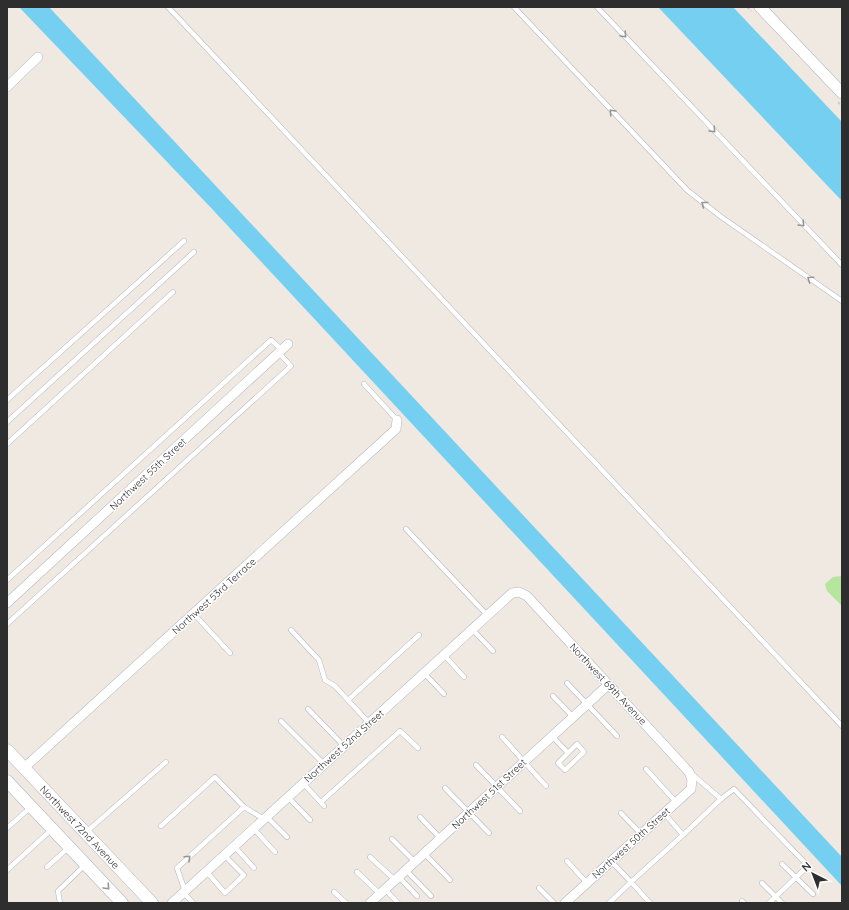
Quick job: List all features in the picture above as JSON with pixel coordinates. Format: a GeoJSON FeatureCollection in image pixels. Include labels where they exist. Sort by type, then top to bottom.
{"type":"FeatureCollection","features":[{"type":"Feature","properties":{"kind":"main road","name":"Northwest 72nd Avenue"},"geometry":{"type":"LineString","coordinates":[[7,750],[152,903]]}},
{"type":"Feature","properties":{"kind":"main road"},"geometry":{"type":"LineString","coordinates":[[7,781],[122,903]]}},
{"type":"Feature","properties":{"kind":"street"},"geometry":{"type":"LineString","coordinates":[[762,8],[842,93]]}},
{"type":"Feature","properties":{"kind":"street"},"geometry":{"type":"LineString","coordinates":[[7,87],[38,57]]}},
{"type":"Feature","properties":{"kind":"street","name":"Northwest 55th Street"},"geometry":{"type":"LineString","coordinates":[[7,603],[283,349]]}},
{"type":"Feature","properties":{"kind":"street","name":"Northwest 53rd Terrace"},"geometry":{"type":"LineString","coordinates":[[24,768],[396,429],[397,420]]}},
{"type":"Feature","properties":{"kind":"street","name":"Northwest 52nd Street"},"geometry":{"type":"LineString","coordinates":[[172,903],[487,615],[512,593],[518,592]]}},
{"type":"Feature","properties":{"kind":"street","name":"Northwest 69th Avenue"},"geometry":{"type":"LineString","coordinates":[[518,592],[527,596],[691,776]]}},
{"type":"Feature","properties":{"kind":"street","name":"Northwest 51st Street"},"geometry":{"type":"LineString","coordinates":[[370,903],[608,685]]}},
{"type":"Feature","properties":{"kind":"street","name":"Northwest 50th Street"},"geometry":{"type":"LineString","coordinates":[[565,903],[690,789],[691,776]]}},
{"type":"Feature","properties":{"kind":"lane"},"geometry":{"type":"LineString","coordinates":[[168,7],[842,726]]}},
{"type":"Feature","properties":{"kind":"lane"},"geometry":{"type":"LineString","coordinates":[[514,7],[687,190],[720,216],[842,301]]}},
{"type":"Feature","properties":{"kind":"lane"},"geometry":{"type":"LineString","coordinates":[[597,7],[842,266]]}},
{"type":"Feature","properties":{"kind":"lane"},"geometry":{"type":"LineString","coordinates":[[7,400],[184,241]]}},
{"type":"Feature","properties":{"kind":"lane"},"geometry":{"type":"LineString","coordinates":[[7,422],[194,252]]}},
{"type":"Feature","properties":{"kind":"lane"},"geometry":{"type":"LineString","coordinates":[[7,444],[173,292]]}},
{"type":"Feature","properties":{"kind":"lane"},"geometry":{"type":"LineString","coordinates":[[7,580],[271,340],[283,349],[291,366],[7,624]]}},
{"type":"Feature","properties":{"kind":"lane"},"geometry":{"type":"LineString","coordinates":[[364,384],[397,420]]}},
{"type":"Feature","properties":{"kind":"lane"},"geometry":{"type":"LineString","coordinates":[[406,529],[487,615]]}},
{"type":"Feature","properties":{"kind":"lane"},"geometry":{"type":"LineString","coordinates":[[194,614],[230,653]]}},
{"type":"Feature","properties":{"kind":"lane"},"geometry":{"type":"LineString","coordinates":[[472,629],[493,651]]}},
{"type":"Feature","properties":{"kind":"lane"},"geometry":{"type":"LineString","coordinates":[[291,630],[319,660],[325,680],[335,686],[369,723]]}},
{"type":"Feature","properties":{"kind":"lane"},"geometry":{"type":"LineString","coordinates":[[348,700],[419,635]]}},
{"type":"Feature","properties":{"kind":"lane"},"geometry":{"type":"LineString","coordinates":[[444,655],[464,677]]}},
{"type":"Feature","properties":{"kind":"lane"},"geometry":{"type":"LineString","coordinates":[[424,673],[444,694]]}},
{"type":"Feature","properties":{"kind":"lane"},"geometry":{"type":"LineString","coordinates":[[567,683],[617,736]]}},
{"type":"Feature","properties":{"kind":"lane"},"geometry":{"type":"LineString","coordinates":[[553,696],[573,717]]}},
{"type":"Feature","properties":{"kind":"lane"},"geometry":{"type":"LineString","coordinates":[[308,709],[344,746]]}},
{"type":"Feature","properties":{"kind":"lane"},"geometry":{"type":"LineString","coordinates":[[281,721],[324,764]]}},
{"type":"Feature","properties":{"kind":"lane"},"geometry":{"type":"LineString","coordinates":[[303,783],[322,804],[400,731],[418,748]]}},
{"type":"Feature","properties":{"kind":"lane"},"geometry":{"type":"LineString","coordinates":[[552,736],[568,752]]}},
{"type":"Feature","properties":{"kind":"lane"},"geometry":{"type":"LineString","coordinates":[[502,737],[546,786]]}},
{"type":"Feature","properties":{"kind":"lane"},"geometry":{"type":"LineString","coordinates":[[577,744],[584,752],[565,770],[558,762],[568,752],[577,744]]}},
{"type":"Feature","properties":{"kind":"lane"},"geometry":{"type":"LineString","coordinates":[[86,833],[166,762]]}},
{"type":"Feature","properties":{"kind":"lane"},"geometry":{"type":"LineString","coordinates":[[476,765],[520,811]]}},
{"type":"Feature","properties":{"kind":"lane"},"geometry":{"type":"LineString","coordinates":[[646,769],[676,802]]}},
{"type":"Feature","properties":{"kind":"lane"},"geometry":{"type":"LineString","coordinates":[[691,776],[721,799]]}},
{"type":"Feature","properties":{"kind":"lane"},"geometry":{"type":"LineString","coordinates":[[161,826],[215,777],[244,807],[265,818],[287,837]]}},
{"type":"Feature","properties":{"kind":"lane"},"geometry":{"type":"LineString","coordinates":[[445,788],[489,833]]}},
{"type":"Feature","properties":{"kind":"lane"},"geometry":{"type":"LineString","coordinates":[[609,903],[721,799],[734,789],[808,866],[769,903]]}},
{"type":"Feature","properties":{"kind":"lane"},"geometry":{"type":"LineString","coordinates":[[288,797],[310,820]]}},
{"type":"Feature","properties":{"kind":"lane"},"geometry":{"type":"LineString","coordinates":[[7,828],[31,807]]}},
{"type":"Feature","properties":{"kind":"lane"},"geometry":{"type":"LineString","coordinates":[[193,903],[184,892],[177,868],[244,807]]}},
{"type":"Feature","properties":{"kind":"lane"},"geometry":{"type":"LineString","coordinates":[[621,813],[641,834]]}},
{"type":"Feature","properties":{"kind":"lane"},"geometry":{"type":"LineString","coordinates":[[664,813],[683,835]]}},
{"type":"Feature","properties":{"kind":"lane"},"geometry":{"type":"LineString","coordinates":[[420,817],[440,838]]}},
{"type":"Feature","properties":{"kind":"lane"},"geometry":{"type":"LineString","coordinates":[[7,870],[52,828]]}},
{"type":"Feature","properties":{"kind":"lane"},"geometry":{"type":"LineString","coordinates":[[253,828],[275,852]]}},
{"type":"Feature","properties":{"kind":"lane"},"geometry":{"type":"LineString","coordinates":[[392,839],[415,862]]}},
{"type":"Feature","properties":{"kind":"lane"},"geometry":{"type":"LineString","coordinates":[[47,867],[69,846]]}},
{"type":"Feature","properties":{"kind":"lane"},"geometry":{"type":"LineString","coordinates":[[234,846],[254,868]]}},
{"type":"Feature","properties":{"kind":"lane"},"geometry":{"type":"LineString","coordinates":[[424,853],[450,880]]}},
{"type":"Feature","properties":{"kind":"lane"},"geometry":{"type":"LineString","coordinates":[[206,871],[225,893],[244,876],[224,855]]}},
{"type":"Feature","properties":{"kind":"lane"},"geometry":{"type":"LineString","coordinates":[[370,857],[417,896]]}},
{"type":"Feature","properties":{"kind":"lane"},"geometry":{"type":"LineString","coordinates":[[567,860],[587,883]]}},
{"type":"Feature","properties":{"kind":"lane"},"geometry":{"type":"LineString","coordinates":[[611,862],[650,903]]}},
{"type":"Feature","properties":{"kind":"lane"},"geometry":{"type":"LineString","coordinates":[[782,864],[813,894]]}},
{"type":"Feature","properties":{"kind":"lane"},"geometry":{"type":"LineString","coordinates":[[60,903],[58,891],[86,865]]}},
{"type":"Feature","properties":{"kind":"lane"},"geometry":{"type":"LineString","coordinates":[[406,870],[431,896]]}},
{"type":"Feature","properties":{"kind":"lane"},"geometry":{"type":"LineString","coordinates":[[357,872],[398,903]]}},
{"type":"Feature","properties":{"kind":"lane"},"geometry":{"type":"LineString","coordinates":[[762,883],[782,903]]}},
{"type":"Feature","properties":{"kind":"lane"},"geometry":{"type":"LineString","coordinates":[[539,888],[554,903]]}},
{"type":"Feature","properties":{"kind":"lane"},"geometry":{"type":"LineString","coordinates":[[334,892],[346,903]]}},
{"type":"Feature","properties":{"kind":"green space"},"geometry":{"type":"Polygon","coordinates":[[[842,576],[842,606],[827,591],[825,584],[833,577],[842,576]]]}},
{"type":"Feature","properties":{"kind":"water"},"geometry":{"type":"Polygon","coordinates":[[[19,7],[49,7],[842,857],[842,886],[214,211],[19,7]]]}},
{"type":"Feature","properties":{"kind":"water"},"geometry":{"type":"Polygon","coordinates":[[[658,7],[733,7],[842,122],[842,201],[658,7]]]}}]}
